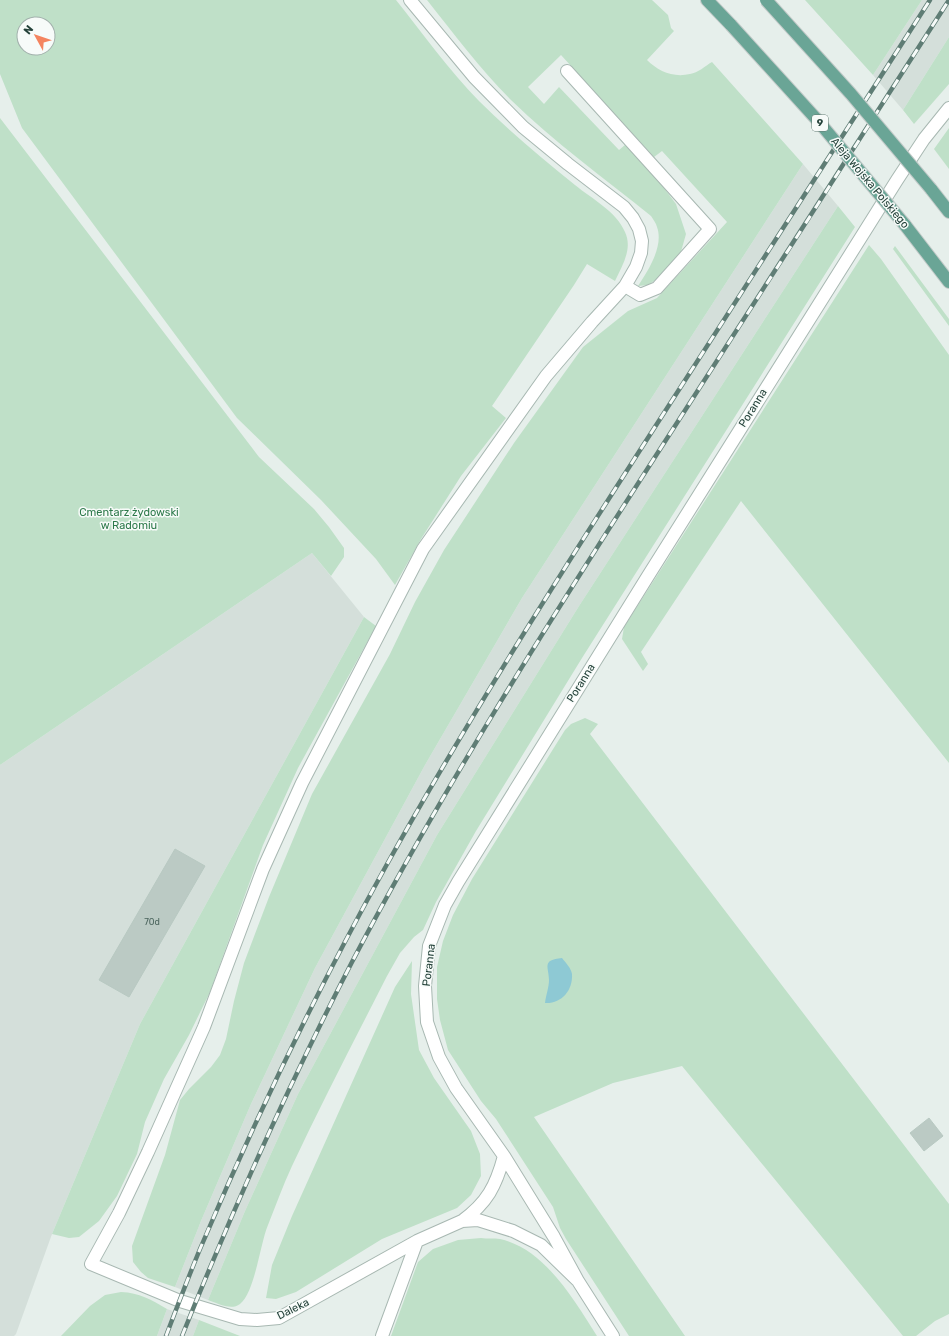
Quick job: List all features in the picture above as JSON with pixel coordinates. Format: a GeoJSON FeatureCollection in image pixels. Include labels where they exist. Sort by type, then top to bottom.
{"type":"FeatureCollection","features":[{"type":"Feature","properties":{"kind":"main road","name":"Aleja Wojska Polskiego"},"geometry":{"type":"LineString","coordinates":[[707,0],[814,116],[905,225],[949,282]]}},
{"type":"Feature","properties":{"kind":"main road"},"geometry":{"type":"LineString","coordinates":[[766,0],[856,100],[949,212]]}},
{"type":"Feature","properties":{"kind":"street"},"geometry":{"type":"LineString","coordinates":[[410,0],[474,77],[523,127],[624,207],[633,218],[639,228],[642,241],[641,253],[636,267],[624,286],[640,295],[657,288],[710,230],[567,71]]}},
{"type":"Feature","properties":{"kind":"street","name":"Poranna"},"geometry":{"type":"LineString","coordinates":[[578,1282],[554,1237],[504,1156],[456,1088],[439,1056],[427,1022],[426,986],[429,946],[445,905],[458,882],[897,180],[924,139],[949,108]]}},
{"type":"Feature","properties":{"kind":"street","name":"Daleka"},"geometry":{"type":"LineString","coordinates":[[504,1156],[495,1183],[486,1198],[476,1210],[462,1221],[416,1241],[279,1318],[257,1320],[240,1319],[180,1301],[91,1264],[119,1213],[204,1027],[263,869],[302,783],[423,549],[546,376],[624,286]]}},
{"type":"Feature","properties":{"kind":"street","name":"Daleka"},"geometry":{"type":"LineString","coordinates":[[462,1221],[478,1220],[490,1223],[520,1234],[541,1245],[578,1282]]}},
{"type":"Feature","properties":{"kind":"street"},"geometry":{"type":"LineString","coordinates":[[382,1336],[416,1241]]}},
{"type":"Feature","properties":{"kind":"street"},"geometry":{"type":"LineString","coordinates":[[578,1282],[613,1336]]}},
{"type":"Feature","properties":{"kind":"shaded area"},"geometry":{"type":"Polygon","coordinates":[[[922,0],[949,0],[949,37],[903,110],[873,75],[922,0]]]}},
{"type":"Feature","properties":{"kind":"shaded area"},"geometry":{"type":"Polygon","coordinates":[[[803,164],[838,206],[579,606],[437,835],[298,1094],[245,1211],[208,1300],[175,1287],[201,1221],[251,1104],[315,968],[425,765],[522,598],[803,164]]]}},
{"type":"Feature","properties":{"kind":"shaded area"},"geometry":{"type":"Polygon","coordinates":[[[312,553],[364,617],[140,1024],[52,1234],[16,1334],[14,1336],[0,1336],[0,765],[312,553]]]}},
{"type":"Feature","properties":{"kind":"shaded area"},"geometry":{"type":"Polygon","coordinates":[[[167,1309],[199,1320],[193,1336],[157,1336],[167,1309]]]}},
{"type":"Feature","properties":{"kind":"green space"},"geometry":{"type":"Polygon","coordinates":[[[0,0],[396,0],[447,64],[479,101],[526,144],[616,218],[627,238],[628,245],[626,257],[615,281],[587,264],[492,406],[506,418],[461,476],[421,539],[395,585],[376,559],[321,500],[237,418],[22,128],[0,74],[0,0]]]}},
{"type":"Feature","properties":{"kind":"green space"},"geometry":{"type":"Polygon","coordinates":[[[427,0],[652,0],[668,15],[671,28],[674,31],[647,60],[666,73],[678,75],[699,71],[712,62],[803,164],[522,598],[425,765],[315,968],[251,1104],[201,1221],[175,1287],[148,1278],[141,1272],[133,1262],[132,1246],[165,1155],[180,1100],[211,1067],[220,1055],[226,1039],[244,963],[269,897],[312,794],[390,654],[415,602],[444,550],[514,443],[583,347],[628,311],[657,298],[727,222],[662,151],[654,157],[561,55],[528,87],[544,104],[559,87],[619,150],[625,145],[655,176],[676,204],[686,234],[680,255],[664,274],[648,285],[638,286],[657,250],[659,234],[651,216],[562,145],[511,100],[478,64],[427,0]]]}},
{"type":"Feature","properties":{"kind":"green space"},"geometry":{"type":"Polygon","coordinates":[[[805,0],[922,0],[873,75],[805,0]]]}},
{"type":"Feature","properties":{"kind":"green space"},"geometry":{"type":"Polygon","coordinates":[[[949,37],[949,84],[914,124],[903,110],[949,37]]]}},
{"type":"Feature","properties":{"kind":"green space","name":"Cmentarz żydowski w Radomiu"},"geometry":{"type":"Polygon","coordinates":[[[0,118],[259,457],[314,509],[329,527],[344,548],[344,557],[331,576],[312,553],[0,765],[0,118]]]}},
{"type":"Feature","properties":{"kind":"green space"},"geometry":{"type":"Polygon","coordinates":[[[949,128],[949,169],[934,149],[949,128]]]}},
{"type":"Feature","properties":{"kind":"green space"},"geometry":{"type":"Polygon","coordinates":[[[838,206],[855,227],[582,658],[476,831],[436,902],[423,930],[414,937],[400,953],[387,976],[303,1142],[289,1173],[265,1233],[250,1289],[245,1298],[240,1304],[232,1307],[224,1306],[208,1300],[245,1211],[298,1094],[437,835],[579,606],[838,206]]]}},
{"type":"Feature","properties":{"kind":"green space"},"geometry":{"type":"Polygon","coordinates":[[[869,245],[881,259],[949,355],[949,763],[741,501],[641,652],[648,664],[643,671],[622,639],[624,627],[869,245]]]}},
{"type":"Feature","properties":{"kind":"green space"},"geometry":{"type":"Polygon","coordinates":[[[895,246],[949,319],[949,326],[893,249],[895,246]]]}},
{"type":"Feature","properties":{"kind":"green space"},"geometry":{"type":"Polygon","coordinates":[[[364,617],[376,626],[298,768],[263,845],[210,992],[189,1035],[164,1079],[145,1122],[137,1154],[117,1196],[99,1221],[79,1237],[69,1238],[52,1234],[140,1024],[364,617]]]}},
{"type":"Feature","properties":{"kind":"green space"},"geometry":{"type":"Polygon","coordinates":[[[585,718],[598,724],[590,734],[949,1204],[949,1314],[935,1321],[916,1336],[903,1336],[682,1066],[613,1083],[534,1117],[685,1336],[629,1336],[566,1239],[560,1228],[553,1207],[496,1119],[481,1101],[448,1050],[440,1020],[437,999],[437,967],[443,941],[453,915],[472,879],[565,730],[571,724],[585,718]]]}},
{"type":"Feature","properties":{"kind":"green space"},"geometry":{"type":"Polygon","coordinates":[[[412,961],[411,994],[419,1050],[434,1078],[471,1131],[480,1154],[481,1176],[471,1195],[457,1208],[382,1239],[296,1292],[276,1299],[266,1298],[272,1265],[292,1216],[395,987],[412,961]]]}},
{"type":"Feature","properties":{"kind":"green space"},"geometry":{"type":"Polygon","coordinates":[[[481,1238],[500,1239],[531,1253],[557,1278],[597,1336],[391,1336],[418,1262],[433,1249],[458,1240],[481,1238]]]}},
{"type":"Feature","properties":{"kind":"green space"},"geometry":{"type":"Polygon","coordinates":[[[121,1292],[145,1297],[167,1309],[157,1336],[61,1336],[90,1306],[105,1295],[121,1292]]]}},
{"type":"Feature","properties":{"kind":"green space"},"geometry":{"type":"Polygon","coordinates":[[[199,1320],[240,1336],[193,1336],[199,1320]]]}},
{"type":"Feature","properties":{"kind":"water"},"geometry":{"type":"Polygon","coordinates":[[[562,958],[572,974],[570,986],[568,991],[561,999],[551,1003],[545,1003],[549,983],[549,962],[551,960],[562,958]]]}},
{"type":"Feature","properties":{"kind":"building"},"geometry":{"type":"Polygon","coordinates":[[[175,849],[205,866],[129,997],[99,980],[175,849]]]}},
{"type":"Feature","properties":{"kind":"building"},"geometry":{"type":"Polygon","coordinates":[[[929,1118],[943,1136],[924,1151],[910,1133],[929,1118]]]}},
{"type":"Feature","properties":{"kind":"railway"},"geometry":{"type":"LineString","coordinates":[[166,1336],[221,1200],[265,1103],[311,1007],[360,913],[418,810],[483,700],[550,592],[930,0]]}},
{"type":"Feature","properties":{"kind":"railway"},"geometry":{"type":"LineString","coordinates":[[182,1336],[262,1147],[306,1054],[352,962],[423,833],[498,706],[576,581],[949,0]]}}]}
